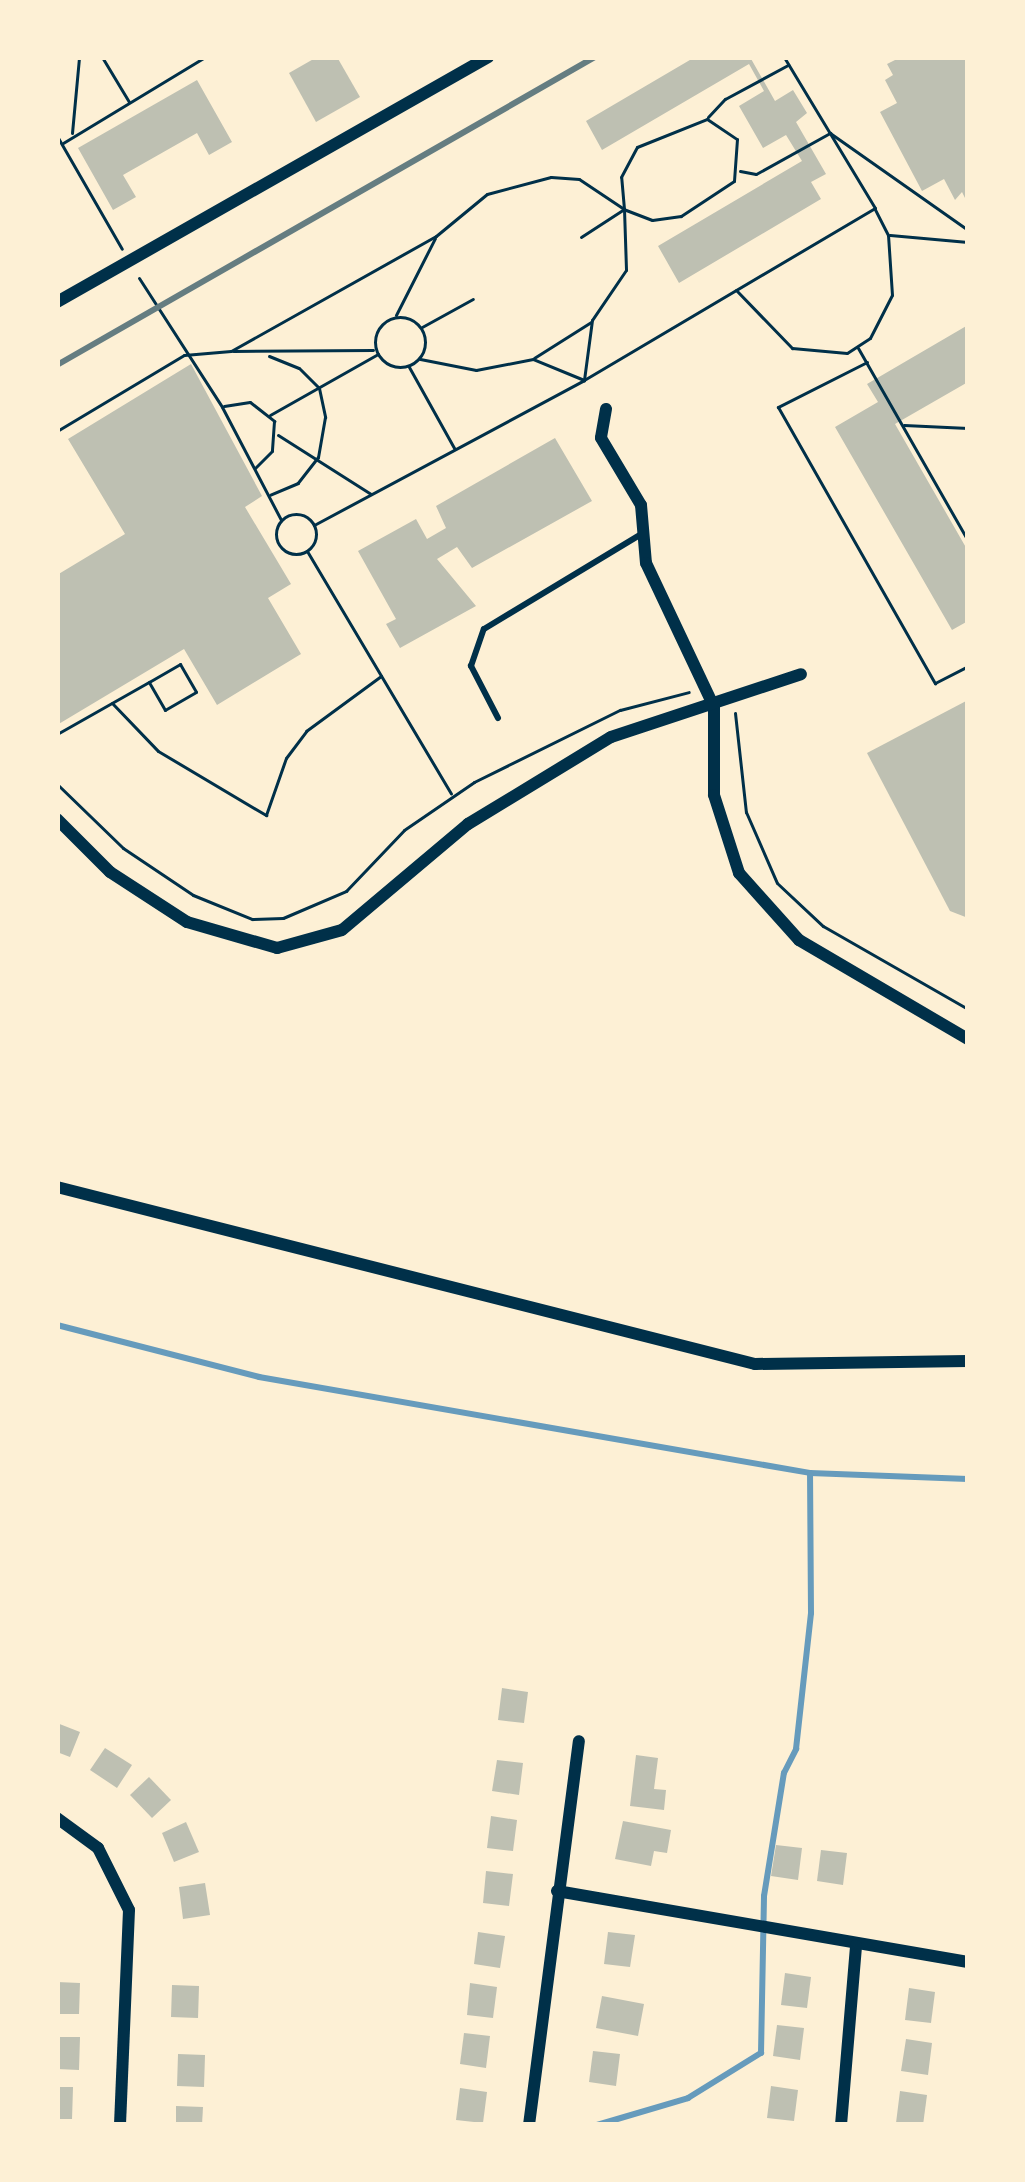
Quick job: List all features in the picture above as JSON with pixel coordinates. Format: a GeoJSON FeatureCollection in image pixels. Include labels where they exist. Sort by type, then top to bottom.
{"type":"FeatureCollection","features":[{"type":"Feature","properties":{"kind":"street"},"geometry":{"type":"LineString","coordinates":[[57,302],[488,57]]}},
{"type":"Feature","properties":{"kind":"street"},"geometry":{"type":"LineString","coordinates":[[606,409],[601,438],[641,505],[655,584],[714,707],[714,796],[723,837],[754,896],[822,957],[968,1039]]}},
{"type":"Feature","properties":{"kind":"street"},"geometry":{"type":"LineString","coordinates":[[57,819],[110,872],[187,922],[277,948],[342,930],[468,824],[570,760],[654,720],[714,707],[801,674]]}},
{"type":"Feature","properties":{"kind":"street"},"geometry":{"type":"LineString","coordinates":[[57,1187],[755,1364],[968,1361]]}},
{"type":"Feature","properties":{"kind":"street"},"geometry":{"type":"LineString","coordinates":[[529,2125],[579,1741]]}},
{"type":"Feature","properties":{"kind":"street"},"geometry":{"type":"LineString","coordinates":[[57,1818],[98,1849],[129,1910],[120,2125]]}},
{"type":"Feature","properties":{"kind":"street"},"geometry":{"type":"LineString","coordinates":[[557,1891],[968,1962]]}},
{"type":"Feature","properties":{"kind":"street"},"geometry":{"type":"LineString","coordinates":[[841,2125],[856,1946]]}},
{"type":"Feature","properties":{"kind":"lane"},"geometry":{"type":"LineString","coordinates":[[498,718],[471,666],[484,629],[646,531]]}},
{"type":"Feature","properties":{"kind":"path"},"geometry":{"type":"LineString","coordinates":[[71,135],[80,57]]}},
{"type":"Feature","properties":{"kind":"path"},"geometry":{"type":"LineString","coordinates":[[102,57],[130,103]]}},
{"type":"Feature","properties":{"kind":"path"},"geometry":{"type":"LineString","coordinates":[[62,145],[71,135],[204,57]]}},
{"type":"Feature","properties":{"kind":"path"},"geometry":{"type":"LineString","coordinates":[[735,290],[792,348],[822,356],[870,338],[892,295],[888,235],[784,57]]}},
{"type":"Feature","properties":{"kind":"path"},"geometry":{"type":"LineString","coordinates":[[57,430],[184,355],[377,352],[393,366],[420,359],[476,370],[533,358],[592,320],[626,270],[621,177],[637,147],[707,118],[724,99],[788,65]]}},
{"type":"Feature","properties":{"kind":"path"},"geometry":{"type":"LineString","coordinates":[[231,351],[436,236],[487,194],[551,177],[579,179],[652,220],[681,216],[716,198],[739,171],[737,139],[707,118]]}},
{"type":"Feature","properties":{"kind":"path"},"geometry":{"type":"LineString","coordinates":[[739,171],[756,174],[830,133]]}},
{"type":"Feature","properties":{"kind":"path"},"geometry":{"type":"LineString","coordinates":[[830,133],[968,230]]}},
{"type":"Feature","properties":{"kind":"path"},"geometry":{"type":"LineString","coordinates":[[57,136],[184,355],[222,407],[281,520],[275,537],[281,549],[307,551]]}},
{"type":"Feature","properties":{"kind":"path"},"geometry":{"type":"LineString","coordinates":[[581,237],[624,208]]}},
{"type":"Feature","properties":{"kind":"path"},"geometry":{"type":"LineString","coordinates":[[452,796],[307,551],[314,525],[584,380],[874,208]]}},
{"type":"Feature","properties":{"kind":"path"},"geometry":{"type":"LineString","coordinates":[[888,235],[968,242]]}},
{"type":"Feature","properties":{"kind":"path"},"geometry":{"type":"LineString","coordinates":[[377,352],[380,325],[395,317],[436,236]]}},
{"type":"Feature","properties":{"kind":"path"},"geometry":{"type":"LineString","coordinates":[[421,328],[473,299]]}},
{"type":"Feature","properties":{"kind":"path"},"geometry":{"type":"LineString","coordinates":[[395,317],[421,328]]}},
{"type":"Feature","properties":{"kind":"path"},"geometry":{"type":"LineString","coordinates":[[584,380],[592,320]]}},
{"type":"Feature","properties":{"kind":"path"},"geometry":{"type":"LineString","coordinates":[[420,359],[421,328]]}},
{"type":"Feature","properties":{"kind":"path"},"geometry":{"type":"LineString","coordinates":[[857,346],[968,541]]}},
{"type":"Feature","properties":{"kind":"path"},"geometry":{"type":"LineString","coordinates":[[270,415],[377,352]]}},
{"type":"Feature","properties":{"kind":"path"},"geometry":{"type":"LineString","coordinates":[[269,356],[299,368],[319,388],[318,457],[298,483],[269,496]]}},
{"type":"Feature","properties":{"kind":"path"},"geometry":{"type":"LineString","coordinates":[[533,358],[584,380]]}},
{"type":"Feature","properties":{"kind":"path"},"geometry":{"type":"LineString","coordinates":[[866,362],[778,407],[935,683],[968,666]]}},
{"type":"Feature","properties":{"kind":"path"},"geometry":{"type":"LineString","coordinates":[[409,365],[455,451]]}},
{"type":"Feature","properties":{"kind":"path"},"geometry":{"type":"LineString","coordinates":[[222,407],[250,402],[270,415],[276,434],[272,452],[255,468]]}},
{"type":"Feature","properties":{"kind":"path"},"geometry":{"type":"LineString","coordinates":[[902,425],[968,428]]}},
{"type":"Feature","properties":{"kind":"path"},"geometry":{"type":"LineString","coordinates":[[276,434],[372,495]]}},
{"type":"Feature","properties":{"kind":"path"},"geometry":{"type":"LineString","coordinates":[[281,520],[296,514],[314,525]]}},
{"type":"Feature","properties":{"kind":"path"},"geometry":{"type":"LineString","coordinates":[[57,734],[180,664],[196,692],[165,710],[149,682]]}},
{"type":"Feature","properties":{"kind":"path"},"geometry":{"type":"LineString","coordinates":[[112,703],[158,751],[266,814],[286,758],[307,731],[381,676]]}},
{"type":"Feature","properties":{"kind":"path"},"geometry":{"type":"LineString","coordinates":[[57,784],[161,877],[253,919],[314,910],[346,891],[404,830],[452,796],[620,710],[708,688]]}},
{"type":"Feature","properties":{"kind":"path"},"geometry":{"type":"LineString","coordinates":[[734,699],[746,812],[777,883],[823,926],[968,1009]]}},
{"type":"Feature","properties":{"kind":"building"},"geometry":{"type":"Polygon","coordinates":[[[317,57],[337,57],[360,97],[316,122],[289,73],[317,57]]]}},
{"type":"Feature","properties":{"kind":"building"},"geometry":{"type":"Polygon","coordinates":[[[695,57],[750,57],[775,101],[793,90],[807,113],[796,122],[826,174],[811,182],[821,199],[679,283],[658,246],[802,161],[786,135],[763,148],[739,106],[764,91],[749,64],[602,150],[586,121],[695,57]]]}},
{"type":"Feature","properties":{"kind":"building"},"geometry":{"type":"Polygon","coordinates":[[[901,57],[968,57],[968,204],[962,192],[955,200],[944,179],[922,191],[880,112],[897,103],[885,80],[893,75],[887,64],[901,57]]]}},
{"type":"Feature","properties":{"kind":"building"},"geometry":{"type":"Polygon","coordinates":[[[197,80],[232,142],[209,155],[197,133],[123,175],[136,197],[113,210],[78,148],[197,80]]]}},
{"type":"Feature","properties":{"kind":"building"},"geometry":{"type":"Polygon","coordinates":[[[968,325],[968,382],[895,424],[968,551],[968,621],[952,630],[835,427],[878,402],[867,384],[968,325]]]}},
{"type":"Feature","properties":{"kind":"building"},"geometry":{"type":"Polygon","coordinates":[[[191,364],[262,496],[245,507],[291,584],[268,598],[301,654],[217,705],[184,649],[57,725],[57,575],[125,534],[68,439],[191,364]]]}},
{"type":"Feature","properties":{"kind":"building"},"geometry":{"type":"Polygon","coordinates":[[[555,438],[592,501],[472,568],[457,547],[437,559],[476,606],[400,648],[386,624],[396,619],[358,551],[416,519],[427,539],[446,528],[436,506],[555,438]]]}},
{"type":"Feature","properties":{"kind":"building"},"geometry":{"type":"Polygon","coordinates":[[[968,700],[968,918],[950,911],[867,753],[968,700]]]}},
{"type":"Feature","properties":{"kind":"building"},"geometry":{"type":"Polygon","coordinates":[[[502,1688],[528,1692],[524,1723],[498,1720],[502,1688]]]}},
{"type":"Feature","properties":{"kind":"building"},"geometry":{"type":"Polygon","coordinates":[[[57,1723],[80,1732],[70,1757],[57,1752],[57,1723]]]}},
{"type":"Feature","properties":{"kind":"building"},"geometry":{"type":"Polygon","coordinates":[[[105,1748],[132,1765],[117,1788],[90,1770],[105,1748]]]}},
{"type":"Feature","properties":{"kind":"building"},"geometry":{"type":"Polygon","coordinates":[[[636,1755],[658,1758],[654,1789],[666,1790],[664,1810],[630,1806],[636,1755]]]}},
{"type":"Feature","properties":{"kind":"building"},"geometry":{"type":"Polygon","coordinates":[[[497,1760],[523,1763],[519,1795],[492,1791],[497,1760]]]}},
{"type":"Feature","properties":{"kind":"building"},"geometry":{"type":"Polygon","coordinates":[[[149,1777],[171,1800],[152,1818],[130,1795],[149,1777]]]}},
{"type":"Feature","properties":{"kind":"building"},"geometry":{"type":"Polygon","coordinates":[[[491,1816],[517,1820],[513,1851],[487,1848],[491,1816]]]}},
{"type":"Feature","properties":{"kind":"building"},"geometry":{"type":"Polygon","coordinates":[[[623,1821],[671,1830],[667,1853],[654,1851],[651,1866],[615,1859],[623,1821]]]}},
{"type":"Feature","properties":{"kind":"building"},"geometry":{"type":"Polygon","coordinates":[[[186,1822],[199,1852],[174,1862],[162,1833],[186,1822]]]}},
{"type":"Feature","properties":{"kind":"building"},"geometry":{"type":"Polygon","coordinates":[[[776,1845],[802,1848],[798,1880],[771,1876],[776,1845]]]}},
{"type":"Feature","properties":{"kind":"building"},"geometry":{"type":"Polygon","coordinates":[[[821,1850],[847,1853],[843,1885],[817,1881],[821,1850]]]}},
{"type":"Feature","properties":{"kind":"building"},"geometry":{"type":"Polygon","coordinates":[[[486,1871],[513,1874],[509,1906],[483,1903],[486,1871]]]}},
{"type":"Feature","properties":{"kind":"building"},"geometry":{"type":"Polygon","coordinates":[[[205,1883],[210,1915],[183,1919],[179,1887],[205,1883]]]}},
{"type":"Feature","properties":{"kind":"building"},"geometry":{"type":"Polygon","coordinates":[[[478,1932],[505,1936],[500,1968],[474,1964],[478,1932]]]}},
{"type":"Feature","properties":{"kind":"building"},"geometry":{"type":"Polygon","coordinates":[[[608,1932],[635,1935],[630,1967],[604,1964],[608,1932]]]}},
{"type":"Feature","properties":{"kind":"building"},"geometry":{"type":"Polygon","coordinates":[[[785,1973],[811,1977],[807,2008],[781,2005],[785,1973]]]}},
{"type":"Feature","properties":{"kind":"building"},"geometry":{"type":"Polygon","coordinates":[[[57,1982],[80,1983],[79,2014],[57,2014],[57,1982]]]}},
{"type":"Feature","properties":{"kind":"building"},"geometry":{"type":"Polygon","coordinates":[[[470,1983],[497,1987],[493,2018],[467,2015],[470,1983]]]}},
{"type":"Feature","properties":{"kind":"building"},"geometry":{"type":"Polygon","coordinates":[[[172,1985],[199,1986],[198,2018],[171,2017],[172,1985]]]}},
{"type":"Feature","properties":{"kind":"building"},"geometry":{"type":"Polygon","coordinates":[[[909,1988],[935,1992],[931,2023],[905,2020],[909,1988]]]}},
{"type":"Feature","properties":{"kind":"building"},"geometry":{"type":"Polygon","coordinates":[[[602,1996],[644,2004],[638,2036],[596,2028],[602,1996]]]}},
{"type":"Feature","properties":{"kind":"building"},"geometry":{"type":"Polygon","coordinates":[[[777,2025],[804,2028],[800,2060],[773,2056],[777,2025]]]}},
{"type":"Feature","properties":{"kind":"building"},"geometry":{"type":"Polygon","coordinates":[[[464,2033],[490,2036],[486,2068],[460,2064],[464,2033]]]}},
{"type":"Feature","properties":{"kind":"building"},"geometry":{"type":"Polygon","coordinates":[[[57,2037],[80,2037],[79,2070],[57,2069],[57,2037]]]}},
{"type":"Feature","properties":{"kind":"building"},"geometry":{"type":"Polygon","coordinates":[[[906,2039],[932,2043],[928,2075],[901,2071],[906,2039]]]}},
{"type":"Feature","properties":{"kind":"building"},"geometry":{"type":"Polygon","coordinates":[[[593,2051],[620,2054],[616,2086],[589,2082],[593,2051]]]}},
{"type":"Feature","properties":{"kind":"building"},"geometry":{"type":"Polygon","coordinates":[[[178,2054],[205,2055],[204,2087],[177,2086],[178,2054]]]}},
{"type":"Feature","properties":{"kind":"building"},"geometry":{"type":"Polygon","coordinates":[[[771,2086],[798,2090],[794,2121],[767,2118],[771,2086]]]}},
{"type":"Feature","properties":{"kind":"building"},"geometry":{"type":"Polygon","coordinates":[[[57,2087],[73,2087],[72,2119],[57,2119],[57,2087]]]}},
{"type":"Feature","properties":{"kind":"building"},"geometry":{"type":"Polygon","coordinates":[[[460,2088],[487,2092],[483,2123],[456,2120],[460,2088]]]}},
{"type":"Feature","properties":{"kind":"building"},"geometry":{"type":"Polygon","coordinates":[[[900,2091],[927,2095],[923,2125],[896,2123],[900,2091]]]}},
{"type":"Feature","properties":{"kind":"building"},"geometry":{"type":"Polygon","coordinates":[[[176,2106],[203,2107],[202,2125],[176,2125],[176,2106]]]}},
{"type":"Feature","properties":{"kind":"waterway"},"geometry":{"type":"LineString","coordinates":[[57,1325],[259,1377],[810,1473],[968,1479]]}},
{"type":"Feature","properties":{"kind":"waterway"},"geometry":{"type":"LineString","coordinates":[[597,2125],[688,2098],[761,2053],[764,1896],[784,1773],[796,1749],[811,1613],[810,1473]]}},
{"type":"Feature","properties":{"kind":"railway"},"geometry":{"type":"LineString","coordinates":[[57,365],[595,57]]}}]}
